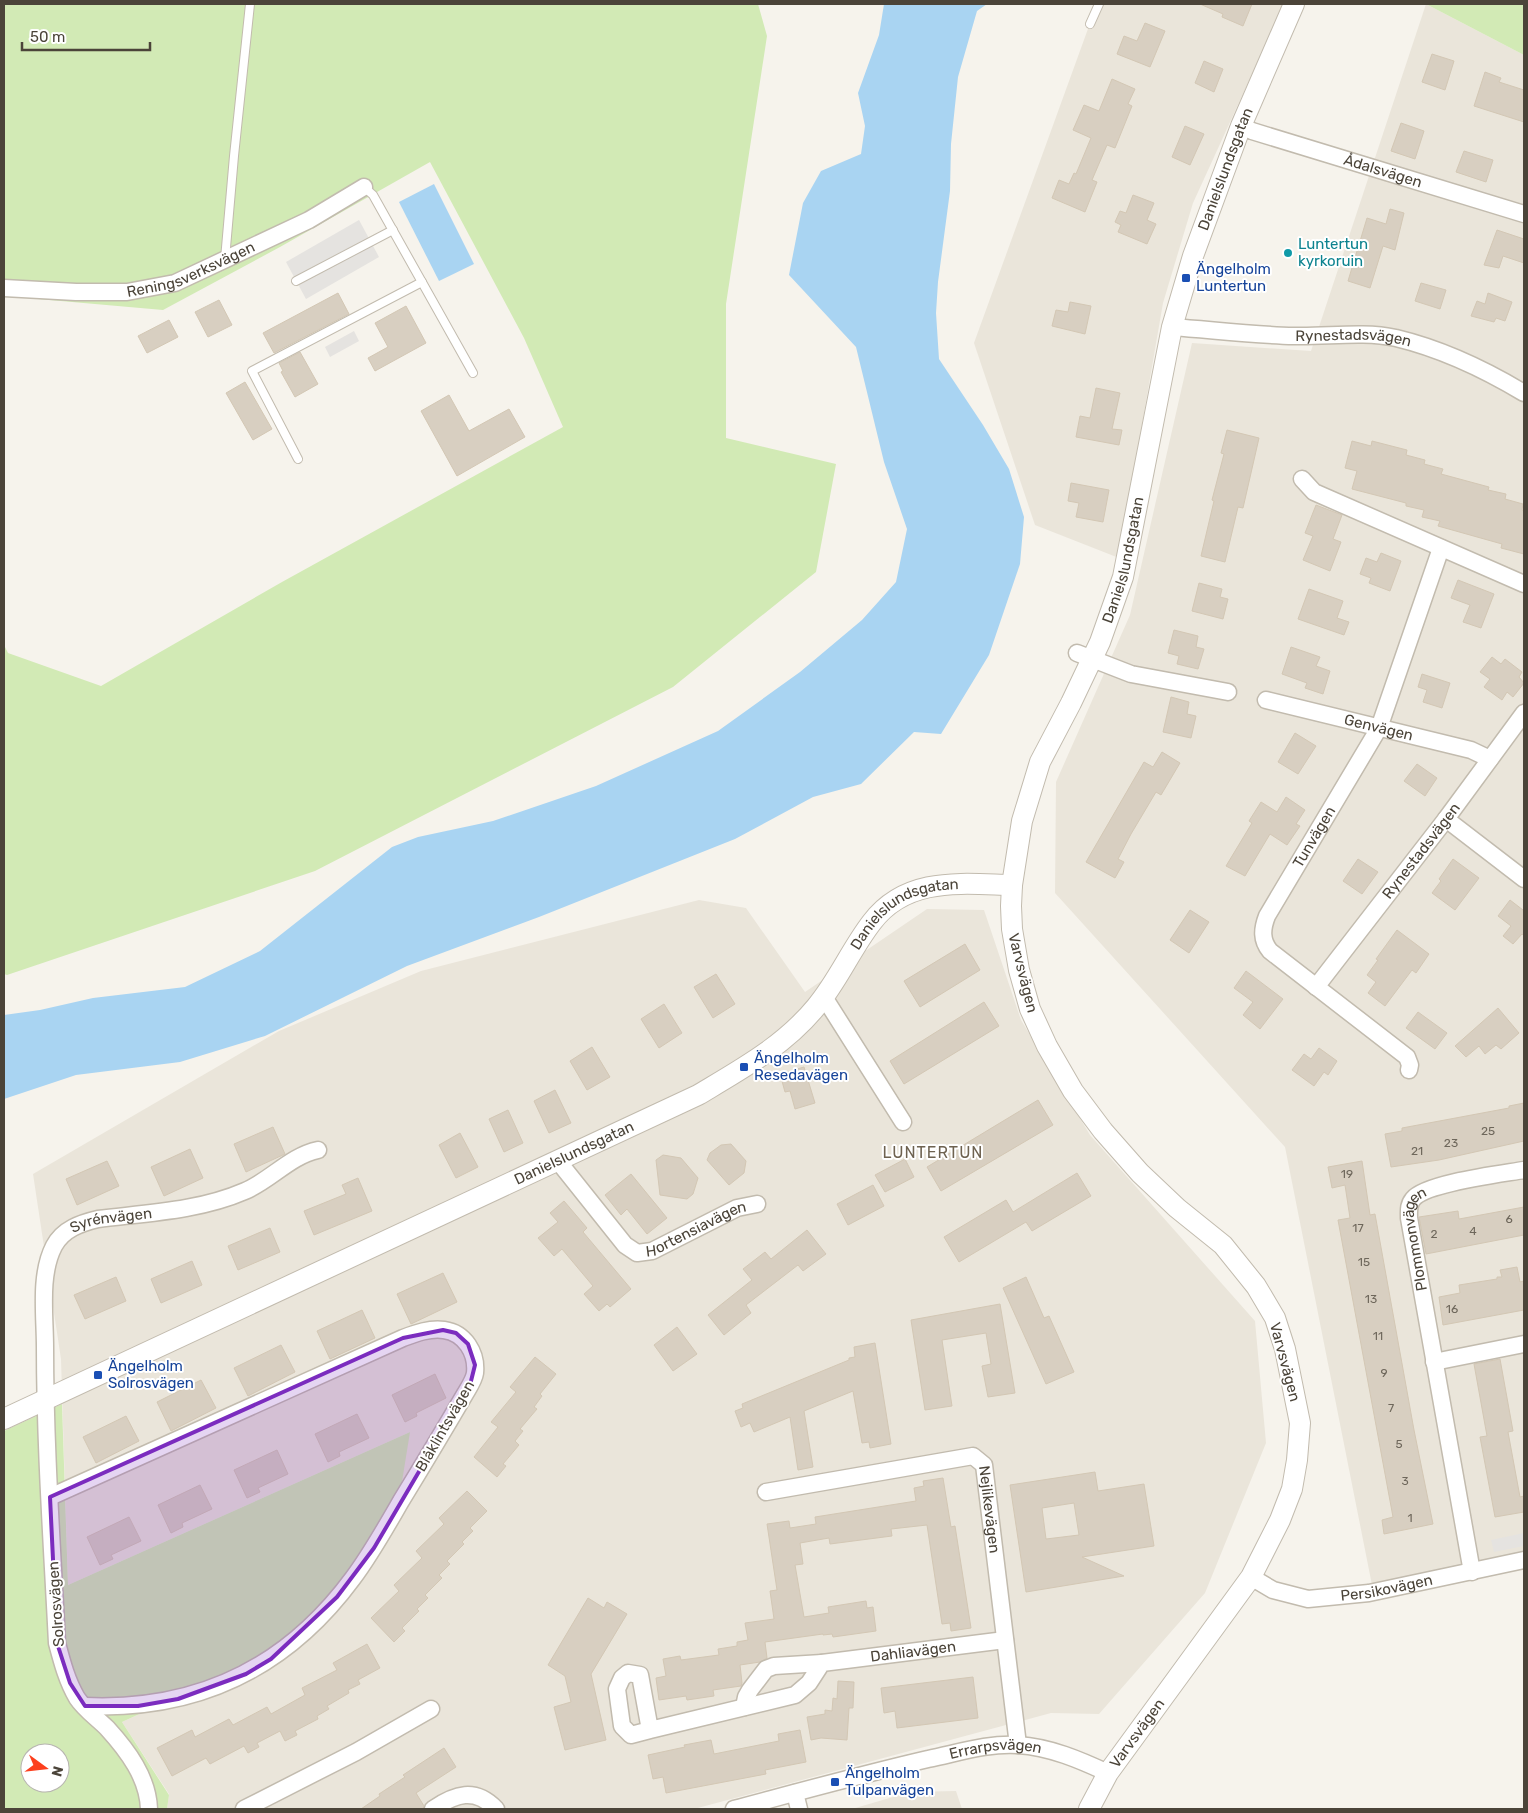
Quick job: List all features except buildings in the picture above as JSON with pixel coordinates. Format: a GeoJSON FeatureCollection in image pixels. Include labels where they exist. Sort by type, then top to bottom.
{"type":"FeatureCollection","features":[{"type":"Feature","properties":{"kind":"street","name":"Danielslundsgatan"},"geometry":{"type":"LineString","coordinates":[[4,1419],[698,1095],[772,1048],[800,1025],[824,997],[872,922],[892,903],[908,894],[924,887],[944,884],[1012,885],[1022,821],[1040,762],[1084,656],[1116,599],[1129,553],[1172,328],[1192,256],[1241,126],[1294,4]]}},
{"type":"Feature","properties":{"kind":"street","name":"Ådalsvägen"},"geometry":{"type":"LineString","coordinates":[[1241,126],[1252,131],[1524,214]]}},
{"type":"Feature","properties":{"kind":"street","name":"Reningsverksvägen"},"geometry":{"type":"LineString","coordinates":[[4,288],[76,292],[127,292],[175,283],[309,220],[364,186]]}},
{"type":"Feature","properties":{"kind":"street","name":"Rynestadsvägen"},"geometry":{"type":"LineString","coordinates":[[1172,328],[1295,336],[1361,334],[1394,338],[1424,346],[1485,370],[1524,393]]}},
{"type":"Feature","properties":{"kind":"street"},"geometry":{"type":"LineString","coordinates":[[1302,479],[1314,492],[1524,584]]}},
{"type":"Feature","properties":{"kind":"street","name":"Tunvägen"},"geometry":{"type":"LineString","coordinates":[[1409,1070],[1410,1065],[1406,1057],[1270,951],[1266,946],[1263,935],[1264,923],[1380,728],[1441,548]]}},
{"type":"Feature","properties":{"kind":"street"},"geometry":{"type":"LineString","coordinates":[[1084,656],[1131,674],[1228,692]]}},
{"type":"Feature","properties":{"kind":"street","name":"Genvägen"},"geometry":{"type":"LineString","coordinates":[[1266,700],[1471,750],[1490,760]]}},
{"type":"Feature","properties":{"kind":"street","name":"Rynestadsvägen"},"geometry":{"type":"LineString","coordinates":[[1316,987],[1446,819],[1524,713]]}},
{"type":"Feature","properties":{"kind":"street"},"geometry":{"type":"LineString","coordinates":[[1446,819],[1524,879]]}},
{"type":"Feature","properties":{"kind":"street","name":"Varvsvägen"},"geometry":{"type":"LineString","coordinates":[[1012,885],[1012,929],[1026,994],[1030,1009],[1047,1046],[1073,1091],[1103,1132],[1140,1174],[1177,1208],[1223,1245],[1256,1286],[1278,1326],[1290,1368],[1300,1423],[1292,1489],[1280,1520],[1251,1577],[1108,1773],[1090,1809]]}},
{"type":"Feature","properties":{"kind":"street"},"geometry":{"type":"LineString","coordinates":[[824,997],[903,1122]]}},
{"type":"Feature","properties":{"kind":"street","name":"Syrénvägen"},"geometry":{"type":"LineString","coordinates":[[45,1400],[46,1279],[50,1255],[62,1235],[72,1228],[91,1220],[192,1207],[231,1196],[267,1179],[299,1156],[318,1150]]}},
{"type":"Feature","properties":{"kind":"street","name":"Hortensiavägen"},"geometry":{"type":"LineString","coordinates":[[558,1161],[625,1245],[637,1253],[652,1252],[737,1208],[757,1204]]}},
{"type":"Feature","properties":{"kind":"street","name":"Plommonvägen"},"geometry":{"type":"LineString","coordinates":[[1472,1572],[1409,1218],[1409,1207],[1414,1199],[1428,1190],[1524,1170]]}},
{"type":"Feature","properties":{"kind":"street","name":"Blåklintsvägen"},"geometry":{"type":"LineString","coordinates":[[50,1497],[403,1338],[424,1331],[450,1331],[462,1337],[472,1351],[474,1373],[466,1394],[374,1548],[353,1579],[311,1625],[271,1659],[246,1674],[205,1691],[178,1699],[138,1706],[84,1706]]}},
{"type":"Feature","properties":{"kind":"street"},"geometry":{"type":"LineString","coordinates":[[1434,1362],[1524,1344]]}},
{"type":"Feature","properties":{"kind":"street","name":"Solrosvägen"},"geometry":{"type":"LineString","coordinates":[[45,1400],[57,1643],[62,1663],[78,1699],[107,1728],[136,1765],[144,1783],[149,1809]]}},
{"type":"Feature","properties":{"kind":"street","name":"Nejlikevägen"},"geometry":{"type":"LineString","coordinates":[[766,1492],[974,1456],[984,1465],[1018,1745]]}},
{"type":"Feature","properties":{"kind":"street","name":"Persikovägen"},"geometry":{"type":"LineString","coordinates":[[1251,1577],[1273,1590],[1308,1599],[1368,1593],[1524,1560]]}},
{"type":"Feature","properties":{"kind":"street","name":"Dahliavägen"},"geometry":{"type":"LineString","coordinates":[[744,1707],[750,1690],[766,1669],[774,1666],[822,1663],[1005,1640]]}},
{"type":"Feature","properties":{"kind":"street"},"geometry":{"type":"LineString","coordinates":[[650,1730],[795,1695],[809,1683],[822,1663]]}},
{"type":"Feature","properties":{"kind":"street"},"geometry":{"type":"LineString","coordinates":[[244,1809],[356,1752],[432,1709]]}},
{"type":"Feature","properties":{"kind":"street","name":"Errarpsvägen"},"geometry":{"type":"LineString","coordinates":[[734,1809],[883,1769],[983,1747],[1018,1745],[1056,1752],[1080,1760],[1108,1773]]}},
{"type":"Feature","properties":{"kind":"street"},"geometry":{"type":"LineString","coordinates":[[795,1793],[799,1809]]}},
{"type":"Feature","properties":{"kind":"street"},"geometry":{"type":"LineString","coordinates":[[433,1809],[448,1799],[463,1795],[477,1797],[496,1809]]}},
{"type":"Feature","properties":{"kind":"lane"},"geometry":{"type":"LineString","coordinates":[[225,259],[236,128],[250,4]]}},
{"type":"Feature","properties":{"kind":"lane"},"geometry":{"type":"LineString","coordinates":[[1090,24],[1099,4]]}},
{"type":"Feature","properties":{"kind":"lane"},"geometry":{"type":"LineString","coordinates":[[364,186],[373,194],[473,373]]}},
{"type":"Feature","properties":{"kind":"lane"},"geometry":{"type":"LineString","coordinates":[[296,281],[393,230]]}},
{"type":"Feature","properties":{"kind":"lane"},"geometry":{"type":"LineString","coordinates":[[298,459],[252,371],[422,282]]}},
{"type":"Feature","properties":{"kind":"highlighted area"},"geometry":{"type":"Polygon","coordinates":[[[443,1330],[456,1333],[468,1344],[475,1365],[470,1385],[374,1548],[337,1597],[271,1659],[246,1674],[178,1699],[138,1706],[85,1706],[70,1683],[57,1643],[50,1497],[403,1338],[443,1330]]]}},
{"type":"Feature","properties":{"kind":"shaded area"},"geometry":{"type":"Polygon","coordinates":[[[1097,4],[1284,4],[1193,203],[1163,303],[1119,558],[1035,525],[974,343],[1097,4]]]}},
{"type":"Feature","properties":{"kind":"shaded area"},"geometry":{"type":"Polygon","coordinates":[[[1426,4],[1524,55],[1524,1557],[1372,1585],[1285,1147],[1055,893],[1056,782],[1130,615],[1192,343],[1311,351],[1426,4]]]}},
{"type":"Feature","properties":{"kind":"shaded area"},"geometry":{"type":"Polygon","coordinates":[[[359,220],[379,257],[306,299],[286,262],[359,220]]]}},
{"type":"Feature","properties":{"kind":"shaded area"},"geometry":{"type":"Polygon","coordinates":[[[354,331],[359,341],[330,357],[325,347],[354,331]]]}},
{"type":"Feature","properties":{"kind":"shaded area"},"geometry":{"type":"Polygon","coordinates":[[[699,900],[746,908],[805,992],[927,909],[984,910],[1021,1020],[1090,1135],[1255,1321],[1266,1443],[1205,1593],[1099,1714],[1051,1713],[694,1809],[167,1809],[169,1794],[122,1722],[270,1654],[410,1432],[68,1585],[61,1359],[33,1174],[279,1031],[421,971],[699,900]]]}},
{"type":"Feature","properties":{"kind":"shaded area"},"geometry":{"type":"Polygon","coordinates":[[[1524,1533],[1524,1546],[1494,1552],[1491,1540],[1524,1533]]]}},
{"type":"Feature","properties":{"kind":"shaded area"},"geometry":{"type":"Polygon","coordinates":[[[956,1791],[962,1809],[852,1809],[910,1792],[956,1791]]]}},
{"type":"Feature","properties":{"kind":"green space"},"geometry":{"type":"Polygon","coordinates":[[[4,4],[758,4],[767,36],[726,304],[726,438],[836,464],[816,572],[673,687],[315,871],[7,975],[4,974],[4,645],[8,653],[101,686],[282,582],[563,427],[524,338],[430,162],[280,247],[163,310],[4,296],[4,4]]]}},
{"type":"Feature","properties":{"kind":"green space"},"geometry":{"type":"Polygon","coordinates":[[[1426,4],[1524,4],[1524,55],[1426,4]]]}},
{"type":"Feature","properties":{"kind":"green space"},"geometry":{"type":"Polygon","coordinates":[[[62,1404],[68,1585],[410,1432],[400,1494],[342,1584],[270,1654],[122,1722],[169,1795],[167,1809],[4,1809],[4,1431],[62,1404]]]}},
{"type":"Feature","properties":{"kind":"water"},"geometry":{"type":"Polygon","coordinates":[[[884,4],[987,4],[977,11],[958,77],[951,144],[950,191],[938,282],[936,313],[939,359],[983,425],[1009,469],[1024,517],[1020,564],[989,655],[941,734],[914,732],[861,784],[813,797],[735,839],[539,917],[407,966],[265,1036],[180,1062],[76,1075],[4,1099],[4,1015],[40,1010],[93,998],[185,987],[260,951],[392,847],[418,837],[493,821],[596,786],[718,731],[800,672],[862,620],[896,582],[907,529],[884,462],[856,347],[789,275],[803,203],[821,171],[861,154],[865,126],[858,93],[879,35],[884,4]]]}},
{"type":"Feature","properties":{"kind":"water"},"geometry":{"type":"Polygon","coordinates":[[[434,184],[474,264],[439,281],[399,202],[434,184]]]}},
{"type":"Feature","properties":{"kind":"place","name":"Luntertun kyrkoruin"},"geometry":{"type":"Point","coordinates":[1288,253]}},
{"type":"Feature","properties":{"kind":"place","name":"Ängelholm Luntertun"},"geometry":{"type":"Point","coordinates":[1186,278]}},
{"type":"Feature","properties":{"kind":"place","name":"Ängelholm Resedavägen"},"geometry":{"type":"Point","coordinates":[744,1067]}},
{"type":"Feature","properties":{"kind":"place","name":"Ängelholm Solrosvägen"},"geometry":{"type":"Point","coordinates":[98,1375]}},
{"type":"Feature","properties":{"kind":"place","name":"Ängelholm Tulpanvägen"},"geometry":{"type":"Point","coordinates":[835,1782]}},
{"type":"Feature","properties":{"kind":"district","name":"LUNTERTUN"},"geometry":{"type":"Point","coordinates":[933,1152]}}]}
